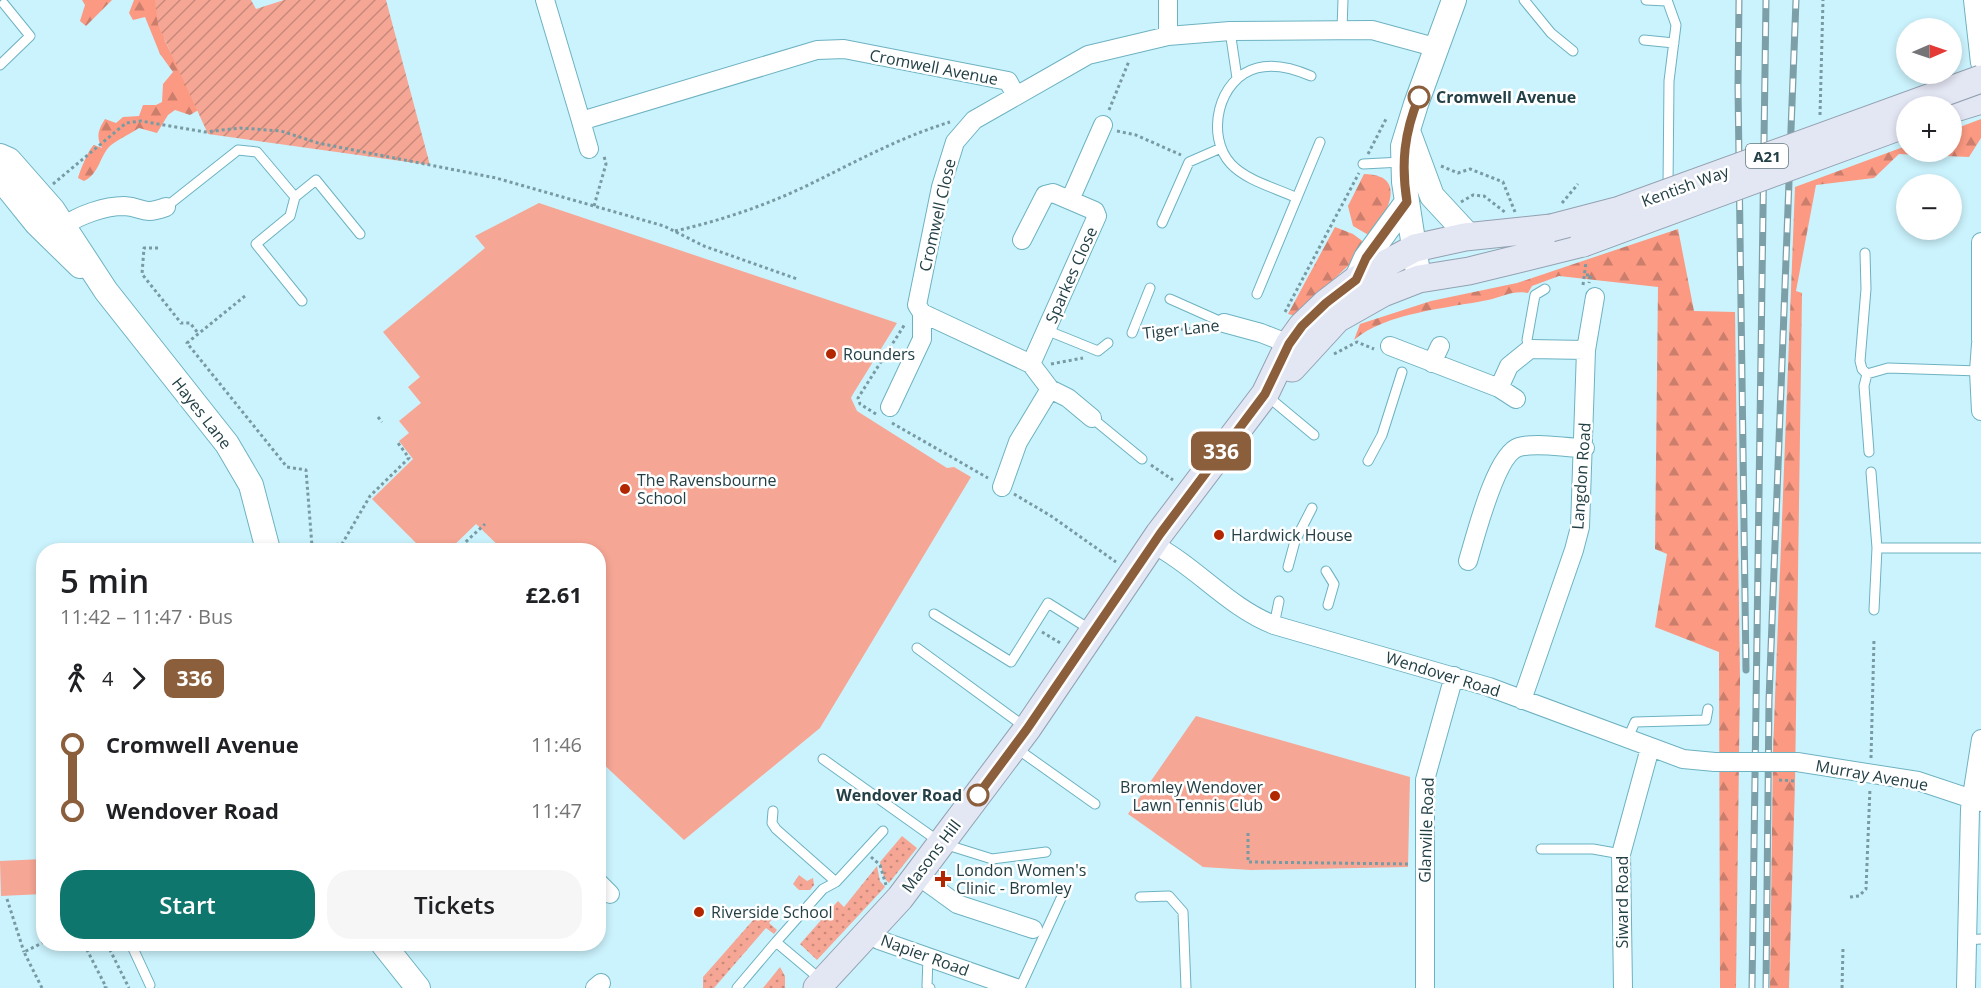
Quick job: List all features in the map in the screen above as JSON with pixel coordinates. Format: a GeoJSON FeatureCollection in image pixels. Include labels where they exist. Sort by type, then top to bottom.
{"type":"FeatureCollection","features":[{"type":"Feature","properties":{"kind":"main road"},"geometry":{"type":"LineString","coordinates":[[1419,279],[1396,124],[1438,48],[1454,0]]}},
{"type":"Feature","properties":{"kind":"main road","name":"Kentish Way"},"geometry":{"type":"LineString","coordinates":[[1414,248],[1553,220],[1620,210],[1981,79]]}},
{"type":"Feature","properties":{"kind":"main road"},"geometry":{"type":"LineString","coordinates":[[1962,106],[1981,100]]}},
{"type":"Feature","properties":{"kind":"main road"},"geometry":{"type":"LineString","coordinates":[[1396,124],[1432,196],[1470,237]]}},
{"type":"Feature","properties":{"kind":"main road","name":"Kentish Way"},"geometry":{"type":"LineString","coordinates":[[1419,279],[1469,271],[1583,243],[1896,128]]}},
{"type":"Feature","properties":{"kind":"main road","name":"Hayes Lane"},"geometry":{"type":"LineString","coordinates":[[0,156],[9,160],[40,195],[64,226],[106,291],[228,444],[251,485],[266,543]]}},
{"type":"Feature","properties":{"kind":"main road","name":"Hayes Lane"},"geometry":{"type":"LineString","coordinates":[[0,178],[52,240],[106,291]]}},
{"type":"Feature","properties":{"kind":"main road"},"geometry":{"type":"LineString","coordinates":[[1356,280],[1366,258],[1407,202]]}},
{"type":"Feature","properties":{"kind":"main road","name":"Masons Hill"},"geometry":{"type":"LineString","coordinates":[[820,985],[900,898],[1021,738],[1131,574],[1265,394],[1289,344],[1302,326],[1326,303],[1356,280],[1414,248]]}},
{"type":"Feature","properties":{"kind":"main road","name":"Masons Hill"},"geometry":{"type":"LineString","coordinates":[[1265,394],[1285,376],[1337,319],[1364,302],[1419,279]]}},
{"type":"Feature","properties":{"kind":"main road"},"geometry":{"type":"LineString","coordinates":[[389,951],[418,988]]}},
{"type":"Feature","properties":{"kind":"street"},"geometry":{"type":"LineString","coordinates":[[545,0],[589,149]]}},
{"type":"Feature","properties":{"kind":"street"},"geometry":{"type":"LineString","coordinates":[[1167,0],[1168,36]]}},
{"type":"Feature","properties":{"kind":"street"},"geometry":{"type":"LineString","coordinates":[[1973,0],[1980,63]]}},
{"type":"Feature","properties":{"kind":"street","name":"Cromwell Avenue"},"geometry":{"type":"LineString","coordinates":[[581,121],[826,50],[844,49],[1008,81],[1015,94],[1088,55],[1168,36],[1230,31],[1372,30],[1438,48]]}},
{"type":"Feature","properties":{"kind":"street","name":"Cromwell Close"},"geometry":{"type":"LineString","coordinates":[[922,313],[917,305],[918,294],[941,187],[955,142],[974,120],[1015,94]]}},
{"type":"Feature","properties":{"kind":"street"},"geometry":{"type":"LineString","coordinates":[[1070,200],[1103,125]]}},
{"type":"Feature","properties":{"kind":"street","name":"Sparkes Close"},"geometry":{"type":"LineString","coordinates":[[1022,240],[1045,195],[1053,193],[1095,211],[1097,216],[1031,364]]}},
{"type":"Feature","properties":{"kind":"street"},"geometry":{"type":"LineString","coordinates":[[64,226],[77,217],[125,206],[152,212],[166,207]]}},
{"type":"Feature","properties":{"kind":"street"},"geometry":{"type":"LineString","coordinates":[[1981,242],[1979,370],[1981,411]]}},
{"type":"Feature","properties":{"kind":"street","name":"Langdon Road"},"geometry":{"type":"LineString","coordinates":[[1522,700],[1574,550],[1582,504],[1586,350],[1592,290]]}},
{"type":"Feature","properties":{"kind":"street"},"geometry":{"type":"LineString","coordinates":[[890,407],[922,339],[922,313],[1031,364],[1050,389],[1068,398],[1092,418]]}},
{"type":"Feature","properties":{"kind":"street","name":"Tiger Lane"},"geometry":{"type":"LineString","coordinates":[[1224,323],[1261,333],[1289,344]]}},
{"type":"Feature","properties":{"kind":"street"},"geometry":{"type":"LineString","coordinates":[[1390,346],[1499,388],[1516,399]]}},
{"type":"Feature","properties":{"kind":"street"},"geometry":{"type":"LineString","coordinates":[[1432,363],[1440,346]]}},
{"type":"Feature","properties":{"kind":"street"},"geometry":{"type":"LineString","coordinates":[[1499,388],[1509,366],[1530,349],[1586,350]]}},
{"type":"Feature","properties":{"kind":"street"},"geometry":{"type":"LineString","coordinates":[[1002,487],[1018,442],[1050,389]]}},
{"type":"Feature","properties":{"kind":"street"},"geometry":{"type":"LineString","coordinates":[[1468,561],[1496,477],[1509,452],[1518,447],[1529,446],[1585,448]]}},
{"type":"Feature","properties":{"kind":"street","name":"Wendover Road"},"geometry":{"type":"LineString","coordinates":[[1153,544],[1194,571],[1244,611],[1275,625],[1454,676],[1683,759],[1715,762]]}},
{"type":"Feature","properties":{"kind":"street","name":"Glanville Road"},"geometry":{"type":"LineString","coordinates":[[1425,988],[1423,863],[1425,780],[1454,676]]}},
{"type":"Feature","properties":{"kind":"street"},"geometry":{"type":"LineString","coordinates":[[1966,988],[1974,940],[1976,800],[1981,739]]}},
{"type":"Feature","properties":{"kind":"street","name":"Siward Road"},"geometry":{"type":"LineString","coordinates":[[1623,988],[1621,854],[1650,748]]}},
{"type":"Feature","properties":{"kind":"street","name":"Murray Avenue"},"geometry":{"type":"LineString","coordinates":[[1715,762],[1797,762],[1918,781],[1976,800]]}},
{"type":"Feature","properties":{"kind":"street"},"geometry":{"type":"LineString","coordinates":[[917,876],[957,904],[1033,929]]}},
{"type":"Feature","properties":{"kind":"street","name":"Napier Road"},"geometry":{"type":"LineString","coordinates":[[870,933],[879,940],[1018,988]]}},
{"type":"Feature","properties":{"kind":"lane"},"geometry":{"type":"LineString","coordinates":[[1342,29],[1343,0]]}},
{"type":"Feature","properties":{"kind":"lane"},"geometry":{"type":"LineString","coordinates":[[1524,0],[1551,33],[1573,51]]}},
{"type":"Feature","properties":{"kind":"lane"},"geometry":{"type":"LineString","coordinates":[[1646,0],[1667,1],[1676,25],[1669,81],[1668,186]]}},
{"type":"Feature","properties":{"kind":"lane"},"geometry":{"type":"LineString","coordinates":[[0,65],[30,36],[4,4]]}},
{"type":"Feature","properties":{"kind":"lane"},"geometry":{"type":"LineString","coordinates":[[1230,31],[1238,78]]}},
{"type":"Feature","properties":{"kind":"lane"},"geometry":{"type":"LineString","coordinates":[[1644,40],[1674,43]]}},
{"type":"Feature","properties":{"kind":"lane"},"geometry":{"type":"LineString","coordinates":[[1297,198],[1240,172],[1230,163],[1221,148],[1218,137],[1221,104],[1227,90],[1238,78],[1256,68],[1276,66],[1295,69],[1311,76]]}},
{"type":"Feature","properties":{"kind":"lane"},"geometry":{"type":"LineString","coordinates":[[1257,294],[1320,142]]}},
{"type":"Feature","properties":{"kind":"lane"},"geometry":{"type":"LineString","coordinates":[[1162,223],[1189,162],[1221,148]]}},
{"type":"Feature","properties":{"kind":"lane"},"geometry":{"type":"LineString","coordinates":[[166,207],[238,150],[257,152],[295,198]]}},
{"type":"Feature","properties":{"kind":"lane"},"geometry":{"type":"LineString","coordinates":[[1363,164],[1402,162]]}},
{"type":"Feature","properties":{"kind":"lane"},"geometry":{"type":"LineString","coordinates":[[302,301],[256,244],[290,216],[295,198],[316,180],[360,234]]}},
{"type":"Feature","properties":{"kind":"lane"},"geometry":{"type":"LineString","coordinates":[[1864,254],[1866,289],[1860,362],[1867,374],[1864,386],[1869,452]]}},
{"type":"Feature","properties":{"kind":"lane"},"geometry":{"type":"LineString","coordinates":[[1132,333],[1150,288]]}},
{"type":"Feature","properties":{"kind":"lane"},"geometry":{"type":"LineString","coordinates":[[1530,349],[1527,339],[1535,295],[1545,289]]}},
{"type":"Feature","properties":{"kind":"lane"},"geometry":{"type":"LineString","coordinates":[[1170,299],[1224,323]]}},
{"type":"Feature","properties":{"kind":"lane"},"geometry":{"type":"LineString","coordinates":[[1047,330],[1098,351],[1108,343]]}},
{"type":"Feature","properties":{"kind":"lane"},"geometry":{"type":"LineString","coordinates":[[1867,374],[1897,368],[1979,370]]}},
{"type":"Feature","properties":{"kind":"lane"},"geometry":{"type":"LineString","coordinates":[[1368,461],[1382,435],[1402,372]]}},
{"type":"Feature","properties":{"kind":"lane"},"geometry":{"type":"LineString","coordinates":[[1265,394],[1314,435]]}},
{"type":"Feature","properties":{"kind":"lane"},"geometry":{"type":"LineString","coordinates":[[1092,418],[1142,459]]}},
{"type":"Feature","properties":{"kind":"lane"},"geometry":{"type":"LineString","coordinates":[[1871,472],[1876,548],[1874,610]]}},
{"type":"Feature","properties":{"kind":"lane"},"geometry":{"type":"LineString","coordinates":[[1288,567],[1295,541],[1312,508]]}},
{"type":"Feature","properties":{"kind":"lane"},"geometry":{"type":"LineString","coordinates":[[1876,548],[1981,548]]}},
{"type":"Feature","properties":{"kind":"lane"},"geometry":{"type":"LineString","coordinates":[[1326,572],[1334,584],[1328,605]]}},
{"type":"Feature","properties":{"kind":"lane"},"geometry":{"type":"LineString","coordinates":[[1275,625],[1280,601]]}},
{"type":"Feature","properties":{"kind":"lane"},"geometry":{"type":"LineString","coordinates":[[934,614],[1011,662],[1048,603],[1093,631]]}},
{"type":"Feature","properties":{"kind":"lane"},"geometry":{"type":"LineString","coordinates":[[917,648],[1095,804]]}},
{"type":"Feature","properties":{"kind":"lane"},"geometry":{"type":"LineString","coordinates":[[1627,740],[1635,722],[1706,720],[1708,709]]}},
{"type":"Feature","properties":{"kind":"lane"},"geometry":{"type":"LineString","coordinates":[[823,759],[941,843],[992,859],[1046,852]]}},
{"type":"Feature","properties":{"kind":"lane"},"geometry":{"type":"LineString","coordinates":[[773,811],[772,823],[776,829],[836,882]]}},
{"type":"Feature","properties":{"kind":"lane"},"geometry":{"type":"LineString","coordinates":[[737,988],[823,889],[836,882],[883,831]]}},
{"type":"Feature","properties":{"kind":"lane"},"geometry":{"type":"LineString","coordinates":[[1541,849],[1593,849],[1621,854]]}},
{"type":"Feature","properties":{"kind":"lane"},"geometry":{"type":"LineString","coordinates":[[1018,988],[1063,894]]}},
{"type":"Feature","properties":{"kind":"lane"},"geometry":{"type":"LineString","coordinates":[[1140,897],[1169,896],[1184,912],[1186,988]]}},
{"type":"Feature","properties":{"kind":"lane"},"geometry":{"type":"LineString","coordinates":[[776,942],[820,985]]}},
{"type":"Feature","properties":{"kind":"lane"},"geometry":{"type":"LineString","coordinates":[[133,951],[150,985]]}},
{"type":"Feature","properties":{"kind":"lane"},"geometry":{"type":"LineString","coordinates":[[927,957],[927,986],[930,988]]}},
{"type":"Feature","properties":{"kind":"path"},"geometry":{"type":"LineString","coordinates":[[1820,120],[1823,0]]}},
{"type":"Feature","properties":{"kind":"path"},"geometry":{"type":"LineString","coordinates":[[1132,45],[1128,65],[1103,125],[1136,135],[1183,156],[1189,162]]}},
{"type":"Feature","properties":{"kind":"path"},"geometry":{"type":"LineString","coordinates":[[673,231],[726,218],[773,201],[900,140],[958,120],[974,120]]}},
{"type":"Feature","properties":{"kind":"path"},"geometry":{"type":"LineString","coordinates":[[40,195],[126,123],[141,121],[205,132],[259,128],[281,131],[318,143],[496,178],[564,195],[673,231],[704,246],[797,279]]}},
{"type":"Feature","properties":{"kind":"path"},"geometry":{"type":"LineString","coordinates":[[1285,312],[1363,164],[1396,124]]}},
{"type":"Feature","properties":{"kind":"path"},"geometry":{"type":"LineString","coordinates":[[1435,164],[1458,173],[1470,169],[1503,182],[1516,214]]}},
{"type":"Feature","properties":{"kind":"path"},"geometry":{"type":"LineString","coordinates":[[1553,220],[1578,184]]}},
{"type":"Feature","properties":{"kind":"path"},"geometry":{"type":"LineString","coordinates":[[158,248],[144,248],[142,274],[181,323],[190,323],[198,334]]}},
{"type":"Feature","properties":{"kind":"path"},"geometry":{"type":"LineString","coordinates":[[1586,275],[1591,275],[1592,290]]}},
{"type":"Feature","properties":{"kind":"path"},"geometry":{"type":"LineString","coordinates":[[245,296],[187,343],[287,467],[306,470],[312,543]]}},
{"type":"Feature","properties":{"kind":"path","name":"Tiger Lane"},"geometry":{"type":"LineString","coordinates":[[1132,333],[1196,329],[1224,323]]}},
{"type":"Feature","properties":{"kind":"path"},"geometry":{"type":"LineString","coordinates":[[1330,356],[1357,342],[1387,354],[1390,346]]}},
{"type":"Feature","properties":{"kind":"path"},"geometry":{"type":"LineString","coordinates":[[1031,364],[1068,362],[1098,351]]}},
{"type":"Feature","properties":{"kind":"path"},"geometry":{"type":"LineString","coordinates":[[378,417],[382,422]]}},
{"type":"Feature","properties":{"kind":"path"},"geometry":{"type":"LineString","coordinates":[[343,543],[370,496],[409,458],[398,443]]}},
{"type":"Feature","properties":{"kind":"path"},"geometry":{"type":"LineString","coordinates":[[943,452],[1051,516],[1131,574]]}},
{"type":"Feature","properties":{"kind":"path"},"geometry":{"type":"LineString","coordinates":[[1142,459],[1177,483]]}},
{"type":"Feature","properties":{"kind":"path"},"geometry":{"type":"LineString","coordinates":[[465,543],[484,524]]}},
{"type":"Feature","properties":{"kind":"path"},"geometry":{"type":"LineString","coordinates":[[1033,626],[1077,654]]}},
{"type":"Feature","properties":{"kind":"path"},"geometry":{"type":"LineString","coordinates":[[1850,897],[1860,896],[1866,889],[1874,639]]}},
{"type":"Feature","properties":{"kind":"path"},"geometry":{"type":"LineString","coordinates":[[1248,834],[1248,862],[1423,863]]}},
{"type":"Feature","properties":{"kind":"path"},"geometry":{"type":"LineString","coordinates":[[864,851],[880,865],[884,883],[900,898]]}},
{"type":"Feature","properties":{"kind":"path"},"geometry":{"type":"LineString","coordinates":[[7,899],[24,952],[42,988]]}},
{"type":"Feature","properties":{"kind":"path"},"geometry":{"type":"LineString","coordinates":[[24,952],[36,946]]}},
{"type":"Feature","properties":{"kind":"path"},"geometry":{"type":"LineString","coordinates":[[1842,988],[1843,948]]}},
{"type":"Feature","properties":{"kind":"path"},"geometry":{"type":"LineString","coordinates":[[88,951],[106,987],[104,988]]}},
{"type":"Feature","properties":{"kind":"path"},"geometry":{"type":"LineString","coordinates":[[110,951],[129,988]]}},
{"type":"Feature","properties":{"kind":"shaded area"},"geometry":{"type":"Polygon","coordinates":[[[155,0],[251,0],[256,9],[284,0],[386,0],[430,165],[208,134],[158,25],[155,0]]]}},
{"type":"Feature","properties":{"kind":"shaded area","name":"The Ravensbourne School"},"geometry":{"type":"Polygon","coordinates":[[[539,203],[897,323],[851,398],[857,411],[947,468],[954,467],[971,477],[820,728],[684,840],[606,767],[606,543],[496,543],[476,524],[456,543],[416,543],[372,499],[413,459],[399,441],[409,433],[399,421],[421,403],[408,387],[420,377],[383,332],[485,248],[475,236],[539,203]]]}},
{"type":"Feature","properties":{"kind":"shaded area","name":"Bromley Wendover Lawn Tennis Club"},"geometry":{"type":"Polygon","coordinates":[[[1196,716],[1410,777],[1408,867],[1251,870],[1203,867],[1128,814],[1196,716]]]}},
{"type":"Feature","properties":{"kind":"shaded area"},"geometry":{"type":"Polygon","coordinates":[[[902,836],[917,848],[889,883],[884,878],[880,862],[902,836]]]}},
{"type":"Feature","properties":{"kind":"shaded area"},"geometry":{"type":"Polygon","coordinates":[[[36,859],[36,894],[1,896],[0,861],[36,859]]]}},
{"type":"Feature","properties":{"kind":"shaded area"},"geometry":{"type":"Polygon","coordinates":[[[877,866],[880,881],[885,887],[817,960],[800,944],[838,901],[844,907],[877,866]]]}},
{"type":"Feature","properties":{"kind":"shaded area"},"geometry":{"type":"Polygon","coordinates":[[[799,875],[807,881],[813,878],[814,885],[810,890],[799,890],[793,884],[799,875]]]}},
{"type":"Feature","properties":{"kind":"shaded area"},"geometry":{"type":"Polygon","coordinates":[[[762,910],[772,919],[769,923],[777,930],[774,934],[766,928],[714,988],[703,988],[703,977],[762,910]]]}},
{"type":"Feature","properties":{"kind":"shaded area"},"geometry":{"type":"Polygon","coordinates":[[[780,967],[785,976],[785,988],[763,988],[780,967]]]}},
{"type":"Feature","properties":{"kind":"green space"},"geometry":{"type":"Polygon","coordinates":[[[82,0],[112,0],[86,26],[80,21],[85,5],[82,0]]]}},
{"type":"Feature","properties":{"kind":"green space"},"geometry":{"type":"Polygon","coordinates":[[[134,0],[158,0],[165,41],[172,55],[179,62],[200,109],[190,115],[175,110],[168,115],[157,133],[139,128],[116,142],[106,150],[93,174],[84,181],[78,178],[79,175],[92,147],[94,145],[102,148],[99,134],[105,119],[116,123],[123,117],[139,116],[143,105],[156,105],[162,102],[163,84],[173,72],[160,54],[145,17],[133,20],[129,13],[134,0]]]}},
{"type":"Feature","properties":{"kind":"green space"},"geometry":{"type":"Polygon","coordinates":[[[1981,119],[1981,138],[1969,157],[1962,157],[1962,126],[1981,119]]]}},
{"type":"Feature","properties":{"kind":"green space"},"geometry":{"type":"Polygon","coordinates":[[[1896,150],[1896,157],[1874,178],[1816,185],[1796,291],[1802,293],[1795,784],[1789,988],[1770,988],[1773,750],[1795,187],[1896,150]]]}},
{"type":"Feature","properties":{"kind":"green space"},"geometry":{"type":"Polygon","coordinates":[[[1364,174],[1378,176],[1387,181],[1390,189],[1387,208],[1372,237],[1353,226],[1348,206],[1364,174]]]}},
{"type":"Feature","properties":{"kind":"green space"},"geometry":{"type":"Polygon","coordinates":[[[1335,227],[1353,234],[1369,246],[1296,316],[1288,314],[1335,227]]]}},
{"type":"Feature","properties":{"kind":"green space"},"geometry":{"type":"Polygon","coordinates":[[[1678,229],[1694,311],[1735,312],[1740,681],[1736,988],[1720,988],[1719,652],[1655,627],[1667,554],[1655,549],[1658,287],[1559,276],[1532,286],[1528,293],[1512,293],[1382,323],[1354,340],[1360,324],[1431,301],[1517,283],[1678,229]]]}},
{"type":"Feature","properties":{"kind":"railway"},"geometry":{"type":"LineString","coordinates":[[1739,0],[1738,87],[1746,670]]}},
{"type":"Feature","properties":{"kind":"railway"},"geometry":{"type":"LineString","coordinates":[[1752,988],[1766,0]]}},
{"type":"Feature","properties":{"kind":"railway"},"geometry":{"type":"LineString","coordinates":[[1766,988],[1769,700],[1796,0]]}},
{"type":"Feature","properties":{"kind":"bus line","name":"336"},"geometry":{"type":"LineString","coordinates":[[978,795],[1027,729],[1160,534],[1265,394],[1289,344],[1302,326],[1326,303],[1356,280],[1366,258],[1407,202],[1402,162],[1403,146],[1419,97]]}},
{"type":"Feature","properties":{"kind":"place","name":"Cromwell Avenue"},"geometry":{"type":"Point","coordinates":[1419,97]}},
{"type":"Feature","properties":{"kind":"place","name":"Rounders"},"geometry":{"type":"Point","coordinates":[831,354]}},
{"type":"Feature","properties":{"kind":"place","name":"The Ravensbourne School"},"geometry":{"type":"Point","coordinates":[625,489]}},
{"type":"Feature","properties":{"kind":"place","name":"Hardwick House"},"geometry":{"type":"Point","coordinates":[1219,535]}},
{"type":"Feature","properties":{"kind":"place","name":"Wendover Road"},"geometry":{"type":"Point","coordinates":[978,795]}},
{"type":"Feature","properties":{"kind":"place","name":"Bromley Wendover Lawn Tennis Club"},"geometry":{"type":"Point","coordinates":[1275,796]}},
{"type":"Feature","properties":{"kind":"place","name":"London Women's Clinic - Bromley"},"geometry":{"type":"Point","coordinates":[943,879]}},
{"type":"Feature","properties":{"kind":"place","name":"Riverside School"},"geometry":{"type":"Point","coordinates":[699,912]}}]}
